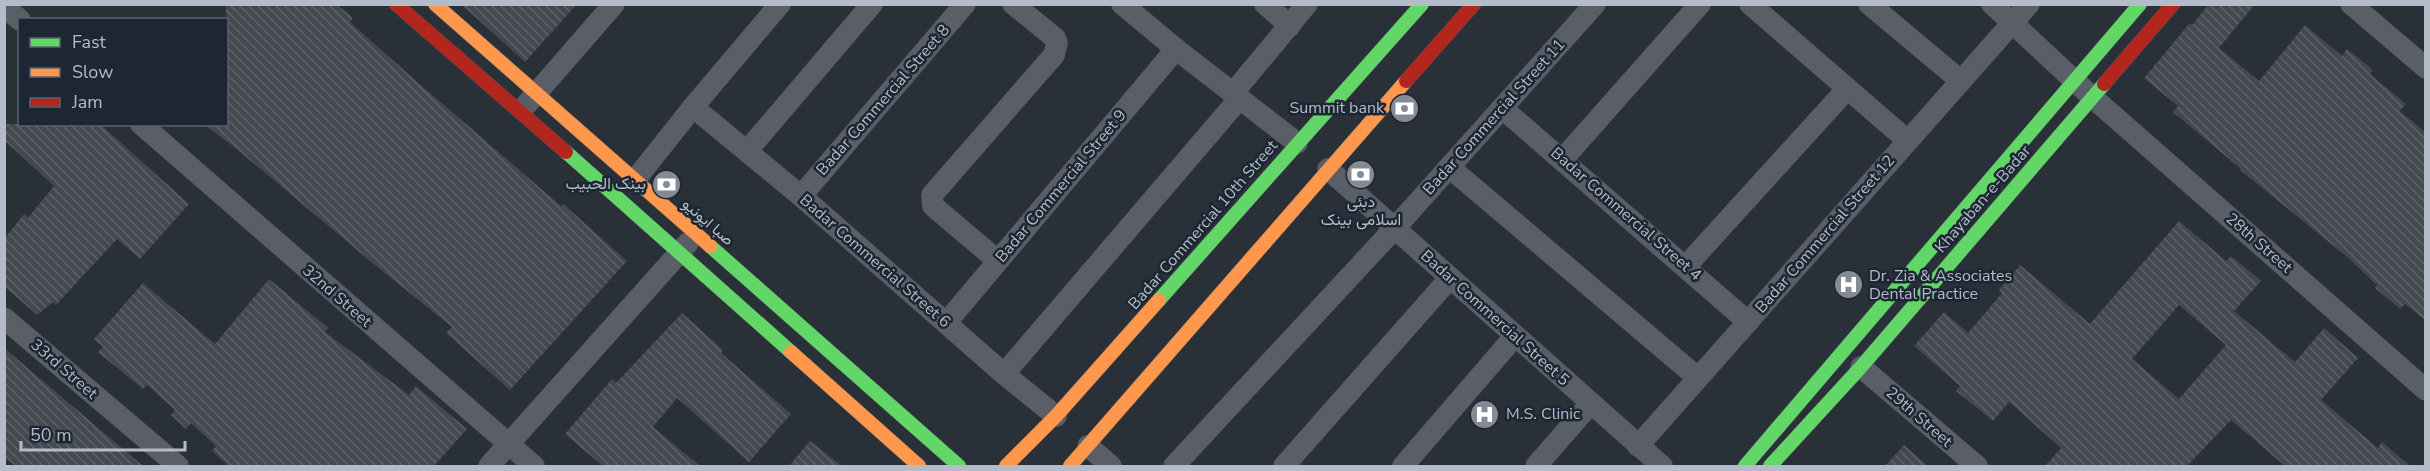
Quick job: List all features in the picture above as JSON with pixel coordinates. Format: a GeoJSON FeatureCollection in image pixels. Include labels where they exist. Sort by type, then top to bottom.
{"type":"FeatureCollection","features":[{"type":"Feature","properties":{"kind":"main road"},"geometry":{"type":"LineString","coordinates":[[396,4],[920,466]]}},
{"type":"Feature","properties":{"kind":"main road","name":"صبا ایونیو"},"geometry":{"type":"LineString","coordinates":[[435,4],[959,466]]}},
{"type":"Feature","properties":{"kind":"main road","name":"Badar Commercial 10th Street"},"geometry":{"type":"LineString","coordinates":[[1006,466],[1056,416],[1422,4]]}},
{"type":"Feature","properties":{"kind":"main road"},"geometry":{"type":"LineString","coordinates":[[1070,466],[1474,4]]}},
{"type":"Feature","properties":{"kind":"main road","name":"Khayaban-e-Badar"},"geometry":{"type":"LineString","coordinates":[[1745,466],[2140,4]]}},
{"type":"Feature","properties":{"kind":"main road","name":"Khayaban-e-Badar"},"geometry":{"type":"LineString","coordinates":[[1770,466],[1861,367],[2173,4]]}},
{"type":"Feature","properties":{"kind":"street"},"geometry":{"type":"LineString","coordinates":[[520,111],[614,4]]}},
{"type":"Feature","properties":{"kind":"street"},"geometry":{"type":"LineString","coordinates":[[634,180],[780,4]]}},
{"type":"Feature","properties":{"kind":"street"},"geometry":{"type":"LineString","coordinates":[[747,151],[872,4]]}},
{"type":"Feature","properties":{"kind":"street","name":"Badar Commercial Street 8"},"geometry":{"type":"LineString","coordinates":[[801,196],[965,4]]}},
{"type":"Feature","properties":{"kind":"street"},"geometry":{"type":"LineString","coordinates":[[998,261],[933,206],[932,195],[1054,55],[1057,43],[1055,38],[1013,4]]}},
{"type":"Feature","properties":{"kind":"street"},"geometry":{"type":"LineString","coordinates":[[1122,4],[1176,50],[1297,143]]}},
{"type":"Feature","properties":{"kind":"street"},"geometry":{"type":"LineString","coordinates":[[1265,4],[1290,26]]}},
{"type":"Feature","properties":{"kind":"street"},"geometry":{"type":"LineString","coordinates":[[1004,374],[1236,96],[1307,4]]}},
{"type":"Feature","properties":{"kind":"street","name":"Badar Commercial Street 11"},"geometry":{"type":"LineString","coordinates":[[1174,466],[1394,229],[1595,4]]}},
{"type":"Feature","properties":{"kind":"street"},"geometry":{"type":"LineString","coordinates":[[1562,160],[1700,4]]}},
{"type":"Feature","properties":{"kind":"street"},"geometry":{"type":"LineString","coordinates":[[1750,4],[1908,141]]}},
{"type":"Feature","properties":{"kind":"street"},"geometry":{"type":"LineString","coordinates":[[1869,4],[1961,81]]}},
{"type":"Feature","properties":{"kind":"street","name":"28th Street"},"geometry":{"type":"LineString","coordinates":[[1992,4],[2092,97],[2426,390]]}},
{"type":"Feature","properties":{"kind":"street","name":"Badar Commercial Street 12"},"geometry":{"type":"LineString","coordinates":[[1639,455],[1698,378],[2029,4]]}},
{"type":"Feature","properties":{"kind":"street"},"geometry":{"type":"LineString","coordinates":[[2351,4],[2426,68]]}},
{"type":"Feature","properties":{"kind":"street"},"geometry":{"type":"LineString","coordinates":[[4,6],[18,18]]}},
{"type":"Feature","properties":{"kind":"street","name":"Badar Commercial Street 9"},"geometry":{"type":"LineString","coordinates":[[946,323],[1176,50]]}},
{"type":"Feature","properties":{"kind":"street"},"geometry":{"type":"LineString","coordinates":[[1686,266],[1847,89]]}},
{"type":"Feature","properties":{"kind":"street","name":"Badar Commercial Street 6"},"geometry":{"type":"LineString","coordinates":[[693,107],[801,196],[1004,374],[1056,416]]}},
{"type":"Feature","properties":{"kind":"street","name":"Badar Commercial Street 4"},"geometry":{"type":"LineString","coordinates":[[1502,108],[1749,322]]}},
{"type":"Feature","properties":{"kind":"street","name":"32nd Street"},"geometry":{"type":"LineString","coordinates":[[143,126],[534,466]]}},
{"type":"Feature","properties":{"kind":"street"},"geometry":{"type":"LineString","coordinates":[[1449,167],[1698,378]]}},
{"type":"Feature","properties":{"kind":"street","name":"Badar Commercial Street 5"},"geometry":{"type":"LineString","coordinates":[[1328,169],[1591,403],[1639,455],[1662,466]]}},
{"type":"Feature","properties":{"kind":"street"},"geometry":{"type":"LineString","coordinates":[[489,466],[697,234]]}},
{"type":"Feature","properties":{"kind":"street"},"geometry":{"type":"LineString","coordinates":[[1284,466],[1450,278]]}},
{"type":"Feature","properties":{"kind":"street","name":"33rd Street"},"geometry":{"type":"LineString","coordinates":[[4,318],[176,466]]}},
{"type":"Feature","properties":{"kind":"street"},"geometry":{"type":"LineString","coordinates":[[1403,466],[1515,336]]}},
{"type":"Feature","properties":{"kind":"street","name":"29th Street"},"geometry":{"type":"LineString","coordinates":[[1861,367],[1977,466]]}},
{"type":"Feature","properties":{"kind":"street"},"geometry":{"type":"LineString","coordinates":[[1536,466],[1591,403]]}},
{"type":"Feature","properties":{"kind":"street"},"geometry":{"type":"LineString","coordinates":[[1088,446],[1111,466]]}},
{"type":"Feature","properties":{"kind":"building"},"geometry":{"type":"Polygon","coordinates":[[[226,4],[336,4],[353,18],[350,22],[416,81],[561,206],[563,204],[627,261],[510,390],[446,333],[452,327],[207,126],[228,126],[228,18],[226,18],[226,4]]]}},
{"type":"Feature","properties":{"kind":"building"},"geometry":{"type":"Polygon","coordinates":[[[461,4],[577,4],[525,62],[461,4]]]}},
{"type":"Feature","properties":{"kind":"building"},"geometry":{"type":"Polygon","coordinates":[[[2209,4],[2255,4],[2219,48],[2259,81],[2305,25],[2342,56],[2347,49],[2373,70],[2370,74],[2406,104],[2400,111],[2426,133],[2426,321],[2405,304],[2400,309],[2375,288],[2377,285],[2345,255],[2173,112],[2178,106],[2144,78],[2209,4]]]}},
{"type":"Feature","properties":{"kind":"building"},"geometry":{"type":"Polygon","coordinates":[[[4,124],[102,126],[189,204],[140,259],[117,239],[56,305],[53,302],[37,315],[4,286],[4,239],[24,214],[28,218],[54,186],[4,140],[4,124]]]}},
{"type":"Feature","properties":{"kind":"building"},"geometry":{"type":"Polygon","coordinates":[[[2179,221],[2226,261],[2231,256],[2261,281],[2234,311],[2295,362],[2324,328],[2358,358],[2321,400],[2378,448],[2382,442],[2410,466],[2285,466],[2231,420],[2187,466],[2045,466],[2061,448],[2009,402],[1993,421],[1956,391],[1960,386],[1914,346],[1944,312],[1968,333],[2002,293],[1999,290],[2020,265],[2090,324],[2179,221]],[[2179,305],[2132,359],[2179,399],[2226,345],[2179,305]]]}},
{"type":"Feature","properties":{"kind":"building"},"geometry":{"type":"Polygon","coordinates":[[[269,279],[328,328],[325,332],[409,395],[416,386],[467,429],[434,466],[229,466],[212,451],[216,446],[191,423],[186,429],[171,415],[175,410],[147,385],[143,389],[98,352],[103,347],[94,339],[143,283],[215,344],[269,279]]]}},
{"type":"Feature","properties":{"kind":"building"},"geometry":{"type":"Polygon","coordinates":[[[682,313],[723,350],[721,353],[791,414],[749,462],[677,398],[653,427],[700,466],[603,466],[565,434],[612,379],[616,383],[682,313]]]}},
{"type":"Feature","properties":{"kind":"building"},"geometry":{"type":"Polygon","coordinates":[[[4,348],[143,466],[16,466],[4,458],[4,348]]]}},
{"type":"Feature","properties":{"kind":"building"},"geometry":{"type":"Polygon","coordinates":[[[810,441],[842,466],[789,466],[810,441]]]}},
{"type":"Feature","properties":{"kind":"building"},"geometry":{"type":"Polygon","coordinates":[[[1904,445],[1928,466],[1885,466],[1904,445]]]}},
{"type":"Feature","properties":{"kind":"traffic: fast"},"geometry":{"type":"LineString","coordinates":[[1159,300],[1422,4]]}},
{"type":"Feature","properties":{"kind":"traffic: fast"},"geometry":{"type":"LineString","coordinates":[[1745,466],[2140,4]]}},
{"type":"Feature","properties":{"kind":"traffic: fast"},"geometry":{"type":"LineString","coordinates":[[1770,466],[1861,367],[2104,84]]}},
{"type":"Feature","properties":{"kind":"traffic: fast"},"geometry":{"type":"LineString","coordinates":[[566,152],[791,352]]}},
{"type":"Feature","properties":{"kind":"traffic: fast"},"geometry":{"type":"LineString","coordinates":[[710,246],[959,466]]}},
{"type":"Feature","properties":{"kind":"traffic: slow"},"geometry":{"type":"LineString","coordinates":[[435,4],[710,246]]}},
{"type":"Feature","properties":{"kind":"traffic: slow"},"geometry":{"type":"LineString","coordinates":[[1070,466],[1406,81]]}},
{"type":"Feature","properties":{"kind":"traffic: slow"},"geometry":{"type":"LineString","coordinates":[[1006,466],[1056,416],[1159,300]]}},
{"type":"Feature","properties":{"kind":"traffic: slow"},"geometry":{"type":"LineString","coordinates":[[791,352],[919,466]]}},
{"type":"Feature","properties":{"kind":"traffic: jam"},"geometry":{"type":"LineString","coordinates":[[396,4],[566,152]]}},
{"type":"Feature","properties":{"kind":"traffic: jam"},"geometry":{"type":"LineString","coordinates":[[1406,81],[1474,4]]}},
{"type":"Feature","properties":{"kind":"traffic: jam"},"geometry":{"type":"LineString","coordinates":[[2104,84],[2173,4]]}},
{"type":"Feature","properties":{"kind":"place","name":"Summit bank"},"geometry":{"type":"Point","coordinates":[1405,108]}},
{"type":"Feature","properties":{"kind":"place","name":"دبئی اسلامی بینک"},"geometry":{"type":"Point","coordinates":[1361,174]}},
{"type":"Feature","properties":{"kind":"place","name":"بينک الحبيب"},"geometry":{"type":"Point","coordinates":[667,184]}},
{"type":"Feature","properties":{"kind":"place","name":"Dr. Zia & Associates Dental Practice"},"geometry":{"type":"Point","coordinates":[1848,285]}},
{"type":"Feature","properties":{"kind":"place","name":"M.S. Clinic"},"geometry":{"type":"Point","coordinates":[1485,414]}}]}
